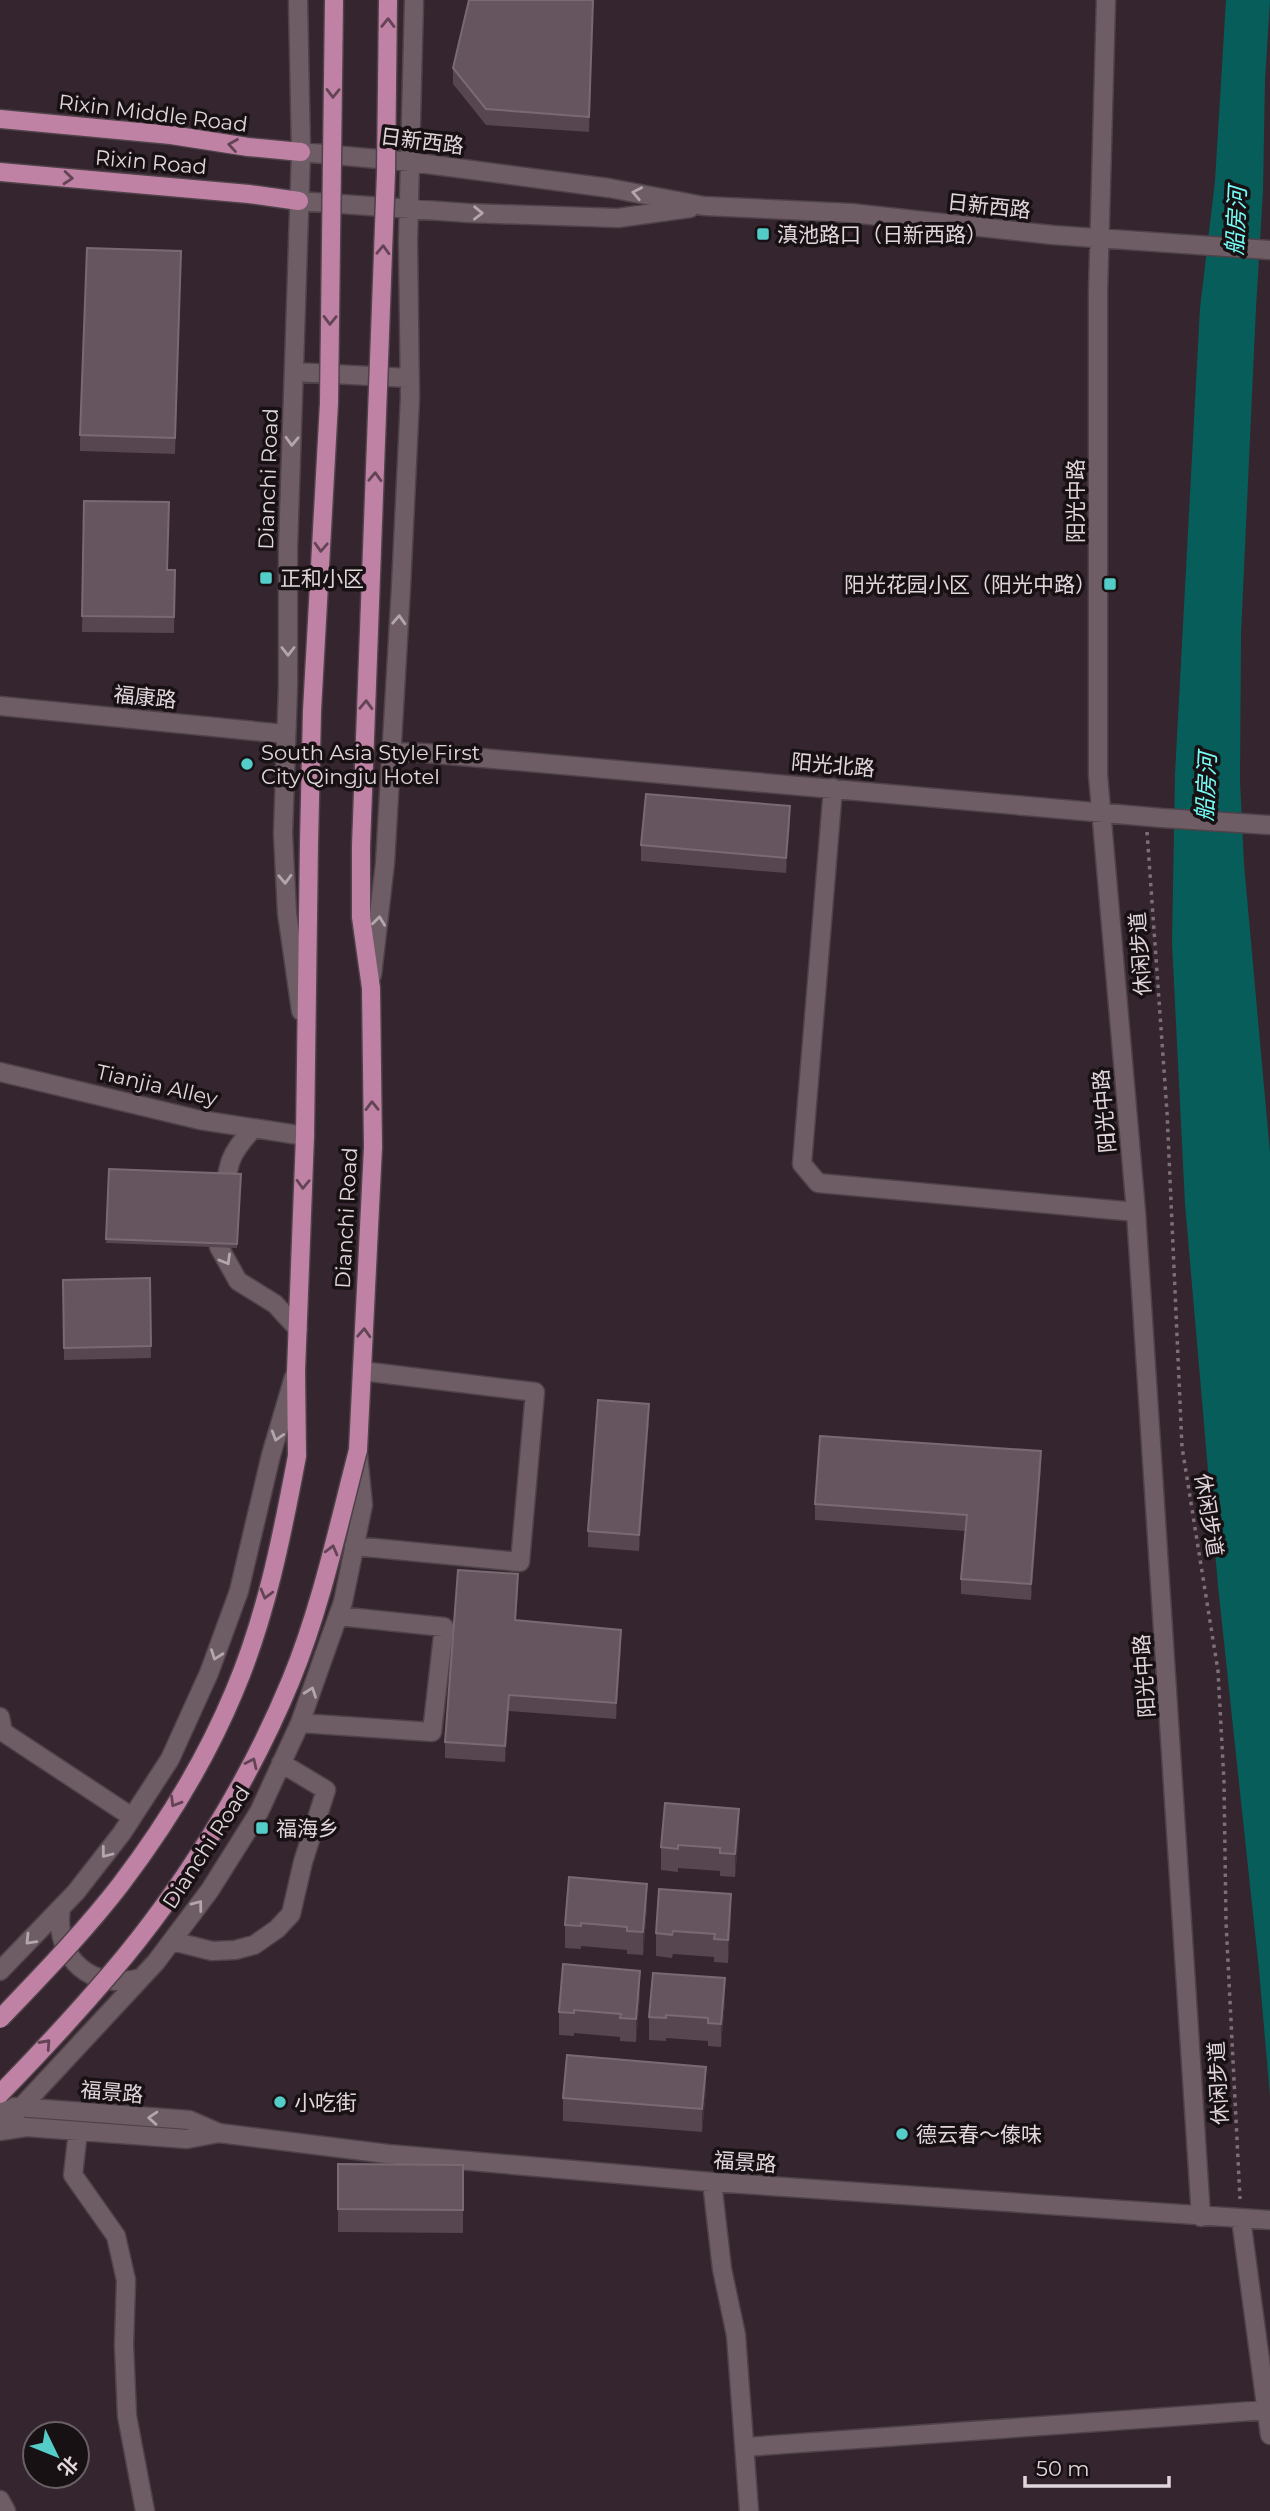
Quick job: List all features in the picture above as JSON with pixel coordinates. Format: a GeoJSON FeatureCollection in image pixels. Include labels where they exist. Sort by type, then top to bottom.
{"type":"FeatureCollection","features":[{"type":"Feature","properties":{"kind":"main road","name":"Dianchi Road"},"geometry":{"type":"LineString","coordinates":[[0,2019],[61,1955],[120,1885],[162,1824],[201,1758],[234,1692],[261,1614],[282,1536],[297,1456],[296,1371],[305,1136],[312,710],[329,403],[334,0]]}},
{"type":"Feature","properties":{"kind":"main road","name":"Dianchi Road"},"geometry":{"type":"LineString","coordinates":[[0,2094],[112,1972],[206,1843],[242,1786],[292,1679],[315,1609],[358,1450],[373,1147],[371,988],[361,918],[361,846],[386,172],[388,0]]}},
{"type":"Feature","properties":{"kind":"main road","name":"Rixin Middle Road"},"geometry":{"type":"LineString","coordinates":[[0,119],[171,135],[301,152]]}},
{"type":"Feature","properties":{"kind":"main road","name":"Rixin Road"},"geometry":{"type":"LineString","coordinates":[[0,172],[249,194],[299,201]]}},
{"type":"Feature","properties":{"kind":"street","name":"Dianchi Road"},"geometry":{"type":"LineString","coordinates":[[298,0],[301,152],[288,548],[283,834],[287,913],[306,1042]]}},
{"type":"Feature","properties":{"kind":"street","name":"Dianchi Road"},"geometry":{"type":"LineString","coordinates":[[371,988],[385,863],[401,587],[410,378],[414,0]]}},
{"type":"Feature","properties":{"kind":"street","name":"阳光中路"},"geometry":{"type":"LineString","coordinates":[[1106,0],[1098,361],[1100,812],[1136,1212],[1201,2217]]}},
{"type":"Feature","properties":{"kind":"street","name":"日新西路"},"geometry":{"type":"LineString","coordinates":[[301,152],[411,162],[609,188],[704,206],[851,214],[1053,235],[1270,250]]}},
{"type":"Feature","properties":{"kind":"street","name":"日新西路"},"geometry":{"type":"LineString","coordinates":[[299,201],[468,213],[618,218],[704,206]]}},
{"type":"Feature","properties":{"kind":"street"},"geometry":{"type":"LineString","coordinates":[[294,373],[410,378]]}},
{"type":"Feature","properties":{"kind":"street","name":"福康路"},"geometry":{"type":"LineString","coordinates":[[0,706],[285,734]]}},
{"type":"Feature","properties":{"kind":"street","name":"阳光北路"},"geometry":{"type":"LineString","coordinates":[[392,752],[1262,825]]}},
{"type":"Feature","properties":{"kind":"street"},"geometry":{"type":"LineString","coordinates":[[833,788],[802,1164],[818,1183],[1136,1212]]}},
{"type":"Feature","properties":{"kind":"street","name":"Tianjia Alley"},"geometry":{"type":"LineString","coordinates":[[0,1072],[200,1120],[305,1136]]}},
{"type":"Feature","properties":{"kind":"street"},"geometry":{"type":"LineString","coordinates":[[253,1129],[236,1147],[228,1165],[219,1247],[238,1282],[275,1304],[298,1329]]}},
{"type":"Feature","properties":{"kind":"street","name":"Dianchi Road"},"geometry":{"type":"LineString","coordinates":[[0,1971],[76,1892],[132,1817],[170,1759],[209,1673],[239,1591],[271,1455],[296,1371]]}},
{"type":"Feature","properties":{"kind":"street"},"geometry":{"type":"LineString","coordinates":[[354,1546],[520,1562],[535,1392],[362,1371]]}},
{"type":"Feature","properties":{"kind":"street","name":"Dianchi Road"},"geometry":{"type":"LineString","coordinates":[[0,2130],[172,1941],[210,1890],[254,1822],[300,1723],[338,1616],[363,1505],[358,1450]]}},
{"type":"Feature","properties":{"kind":"street"},"geometry":{"type":"LineString","coordinates":[[300,1723],[432,1732],[444,1627],[338,1616]]}},
{"type":"Feature","properties":{"kind":"street"},"geometry":{"type":"LineString","coordinates":[[0,1717],[3,1732],[132,1817]]}},
{"type":"Feature","properties":{"kind":"street"},"geometry":{"type":"LineString","coordinates":[[172,1941],[212,1951],[235,1950],[254,1945],[291,1914],[303,1862],[326,1790],[281,1763]]}},
{"type":"Feature","properties":{"kind":"street"},"geometry":{"type":"LineString","coordinates":[[61,1908],[59,1920],[63,1944],[76,1965],[107,1981],[141,1978]]}},
{"type":"Feature","properties":{"kind":"street","name":"福景路"},"geometry":{"type":"LineString","coordinates":[[0,2110],[22,2108],[189,2120],[219,2133],[388,2154],[712,2182],[1270,2220]]}},
{"type":"Feature","properties":{"kind":"street","name":"福景路"},"geometry":{"type":"LineString","coordinates":[[0,2130],[26,2127],[187,2139],[219,2133]]}},
{"type":"Feature","properties":{"kind":"street"},"geometry":{"type":"LineString","coordinates":[[78,2131],[73,2175],[116,2235],[126,2280],[124,2345],[127,2416],[145,2511]]}},
{"type":"Feature","properties":{"kind":"street"},"geometry":{"type":"LineString","coordinates":[[712,2182],[722,2269],[736,2335],[750,2511]]}},
{"type":"Feature","properties":{"kind":"street"},"geometry":{"type":"LineString","coordinates":[[1241,2219],[1270,2435]]}},
{"type":"Feature","properties":{"kind":"street"},"geometry":{"type":"LineString","coordinates":[[745,2447],[1267,2410]]}},
{"type":"Feature","properties":{"kind":"street"},"geometry":{"type":"LineString","coordinates":[[0,2500],[6,2511]]}},
{"type":"Feature","properties":{"kind":"path","name":"休闲步道"},"geometry":{"type":"LineString","coordinates":[[1154,817],[1182,1447],[1218,1671],[1224,1782],[1226,1922],[1241,2219]]}},
{"type":"Feature","properties":{"kind":"water","name":"船房河"},"geometry":{"type":"Polygon","coordinates":[[[1226,0],[1270,0],[1241,634],[1240,781],[1244,864],[1270,1153],[1270,2096],[1218,1586],[1185,1204],[1172,943],[1175,774],[1200,308],[1215,181],[1226,0]]]}},
{"type":"Feature","properties":{"kind":"building"},"geometry":{"type":"Polygon","coordinates":[[[469,0],[593,0],[589,117],[486,109],[453,68],[469,0]]]}},
{"type":"Feature","properties":{"kind":"building"},"geometry":{"type":"Polygon","coordinates":[[[87,248],[181,251],[175,438],[80,435],[87,248]]]}},
{"type":"Feature","properties":{"kind":"building"},"geometry":{"type":"Polygon","coordinates":[[[84,501],[169,502],[167,570],[175,570],[174,617],[82,616],[84,501]]]}},
{"type":"Feature","properties":{"kind":"building"},"geometry":{"type":"Polygon","coordinates":[[[646,794],[790,806],[786,858],[641,845],[646,794]]]}},
{"type":"Feature","properties":{"kind":"building"},"geometry":{"type":"Polygon","coordinates":[[[109,1169],[241,1174],[237,1244],[106,1239],[109,1169]]]}},
{"type":"Feature","properties":{"kind":"building"},"geometry":{"type":"Polygon","coordinates":[[[150,1278],[151,1346],[64,1348],[63,1280],[150,1278]]]}},
{"type":"Feature","properties":{"kind":"building"},"geometry":{"type":"Polygon","coordinates":[[[598,1400],[649,1404],[639,1535],[588,1531],[598,1400]]]}},
{"type":"Feature","properties":{"kind":"building"},"geometry":{"type":"Polygon","coordinates":[[[820,1436],[1041,1451],[1031,1584],[961,1579],[967,1515],[815,1504],[820,1436]]]}},
{"type":"Feature","properties":{"kind":"building"},"geometry":{"type":"Polygon","coordinates":[[[458,1570],[518,1574],[515,1620],[621,1630],[616,1703],[509,1695],[505,1746],[445,1742],[458,1570]]]}},
{"type":"Feature","properties":{"kind":"building"},"geometry":{"type":"Polygon","coordinates":[[[665,1803],[739,1809],[735,1854],[720,1853],[720,1848],[678,1845],[678,1849],[661,1847],[665,1803]]]}},
{"type":"Feature","properties":{"kind":"building"},"geometry":{"type":"Polygon","coordinates":[[[569,1877],[647,1884],[643,1932],[627,1931],[627,1927],[581,1923],[581,1926],[565,1925],[569,1877]]]}},
{"type":"Feature","properties":{"kind":"building"},"geometry":{"type":"Polygon","coordinates":[[[659,1889],[731,1894],[728,1940],[714,1939],[715,1934],[673,1931],[672,1935],[656,1933],[659,1889]]]}},
{"type":"Feature","properties":{"kind":"building"},"geometry":{"type":"Polygon","coordinates":[[[563,1964],[640,1971],[636,2019],[620,2018],[621,2014],[574,2010],[574,2013],[559,2012],[563,1964]]]}},
{"type":"Feature","properties":{"kind":"building"},"geometry":{"type":"Polygon","coordinates":[[[653,1973],[725,1978],[721,2024],[708,2023],[708,2018],[666,2015],[666,2018],[649,2017],[653,1973]]]}},
{"type":"Feature","properties":{"kind":"building"},"geometry":{"type":"Polygon","coordinates":[[[567,2055],[706,2067],[702,2109],[563,2098],[567,2055]]]}},
{"type":"Feature","properties":{"kind":"building"},"geometry":{"type":"Polygon","coordinates":[[[338,2164],[463,2165],[463,2210],[338,2209],[338,2164]]]}},
{"type":"Feature","properties":{"kind":"place","name":"滇池路口（日新西路）"},"geometry":{"type":"Point","coordinates":[763,234]}},
{"type":"Feature","properties":{"kind":"place","name":"正和小区"},"geometry":{"type":"Point","coordinates":[266,578]}},
{"type":"Feature","properties":{"kind":"place","name":"阳光花园小区（阳光中路）"},"geometry":{"type":"Point","coordinates":[1110,584]}},
{"type":"Feature","properties":{"kind":"place","name":"South Asia Style First City Qingju Hotel"},"geometry":{"type":"Point","coordinates":[247,764]}},
{"type":"Feature","properties":{"kind":"place","name":"福海乡"},"geometry":{"type":"Point","coordinates":[262,1828]}},
{"type":"Feature","properties":{"kind":"place","name":"小吃街"},"geometry":{"type":"Point","coordinates":[280,2102]}},
{"type":"Feature","properties":{"kind":"place","name":"德云春～傣味"},"geometry":{"type":"Point","coordinates":[902,2134]}}]}
